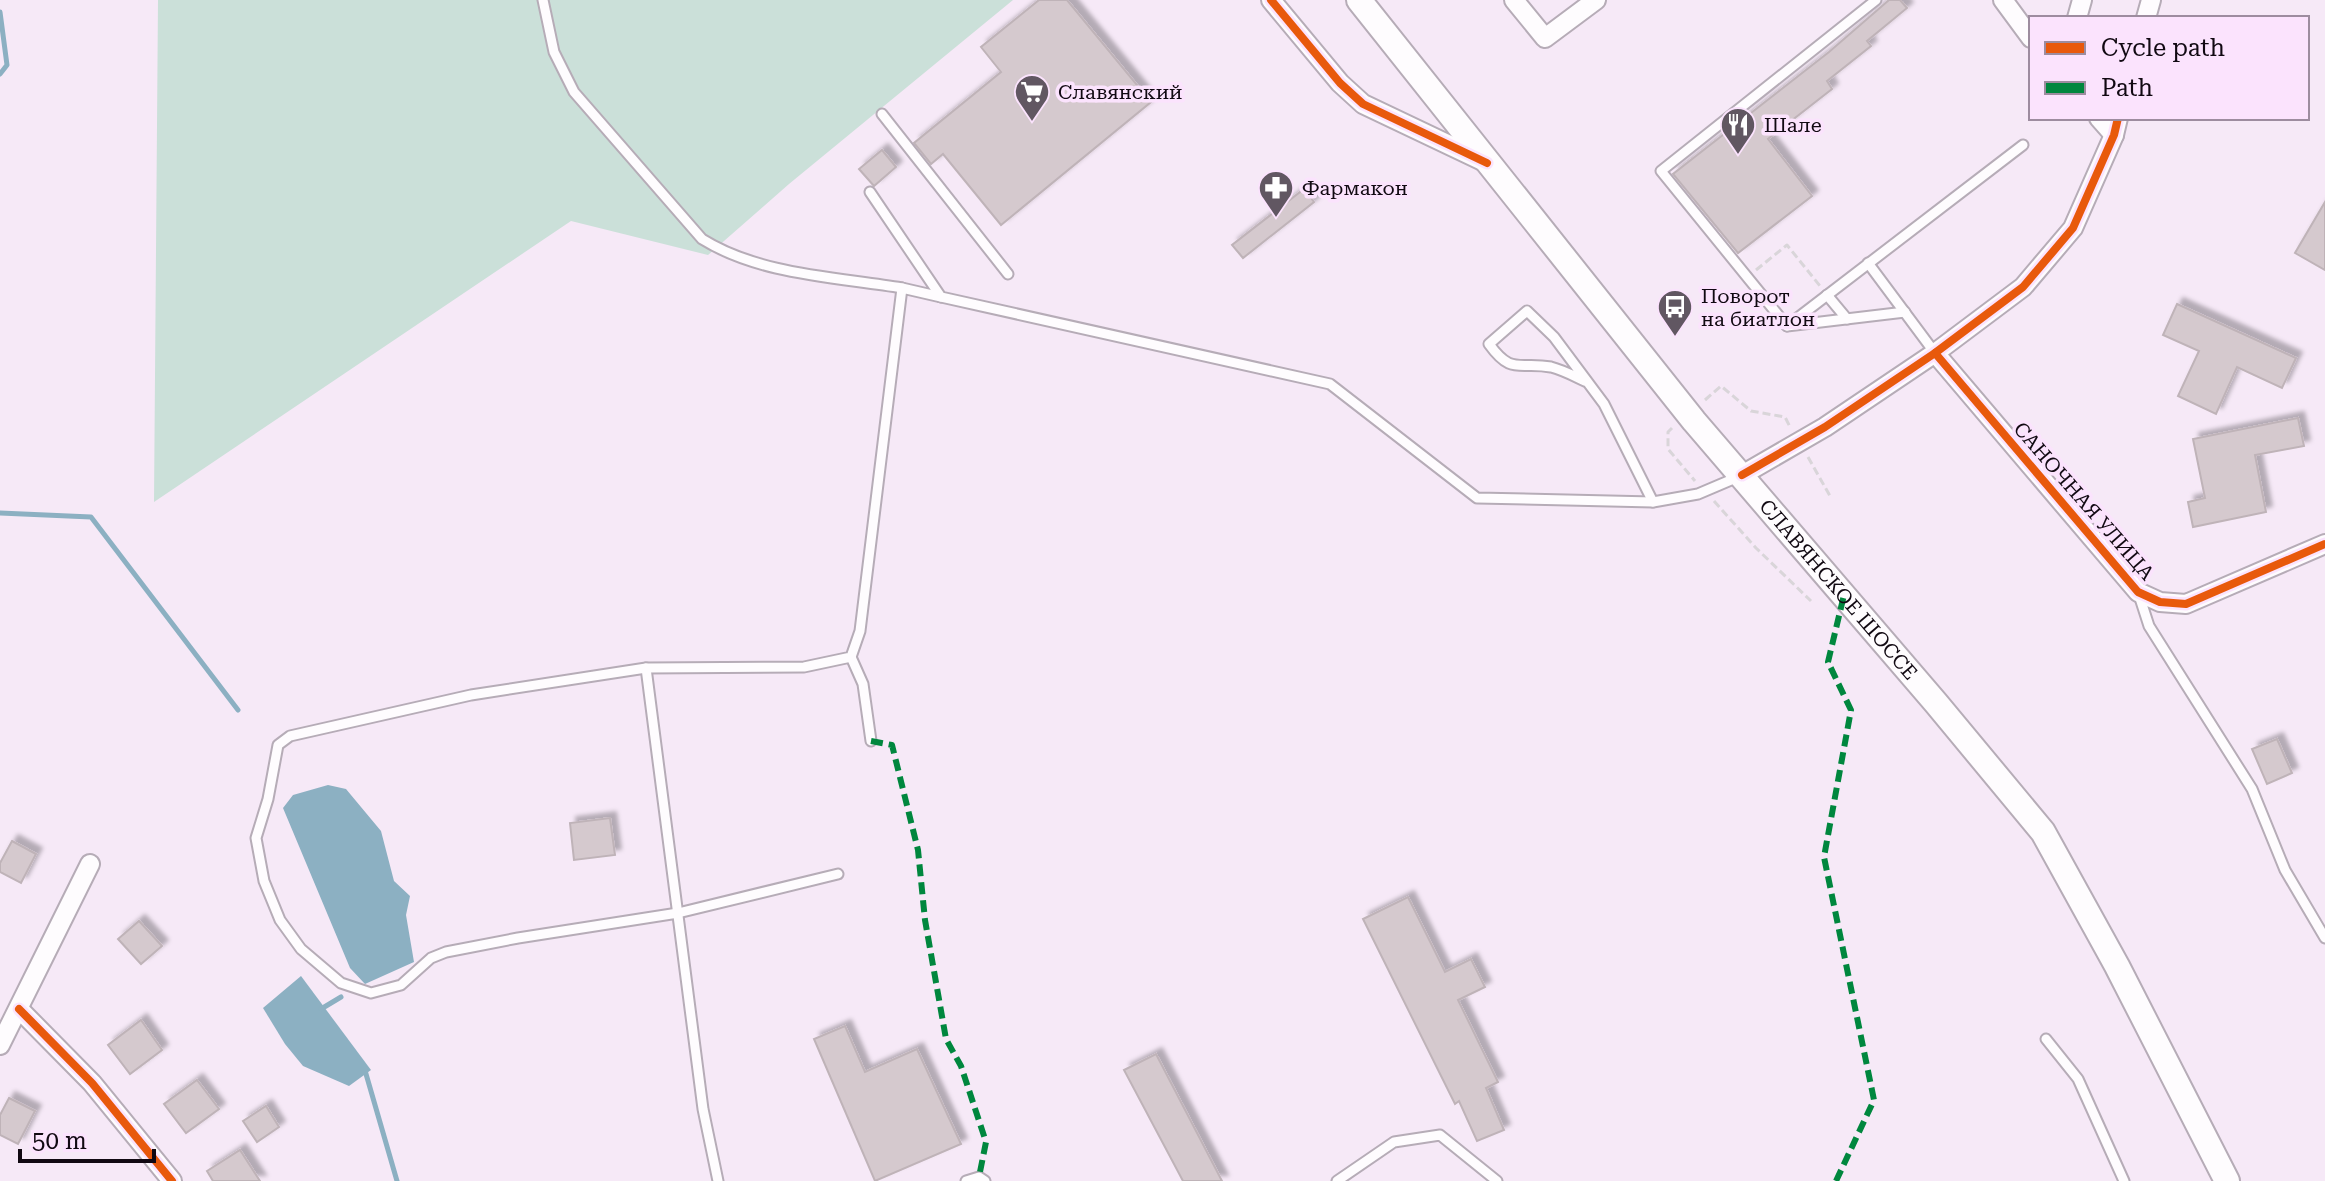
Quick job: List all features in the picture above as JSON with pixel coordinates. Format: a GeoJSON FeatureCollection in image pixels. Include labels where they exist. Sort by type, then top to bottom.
{"type":"FeatureCollection","features":[{"type":"Feature","properties":{"kind":"main road","name":"СЛАВЯНСКОЕ ШОССЕ"},"geometry":{"type":"LineString","coordinates":[[1359,0],[1694,421],[2043,832],[2117,966],[2227,1181]]}},
{"type":"Feature","properties":{"kind":"street"},"geometry":{"type":"LineString","coordinates":[[1271,0],[1340,83],[1363,104],[1487,163]]}},
{"type":"Feature","properties":{"kind":"street"},"geometry":{"type":"LineString","coordinates":[[1514,0],[1545,38],[1596,0]]}},
{"type":"Feature","properties":{"kind":"street"},"geometry":{"type":"LineString","coordinates":[[2003,0],[2029,35]]}},
{"type":"Feature","properties":{"kind":"street"},"geometry":{"type":"LineString","coordinates":[[1742,475],[1825,427],[1935,353],[2023,287],[2073,228],[2116,126]]}},
{"type":"Feature","properties":{"kind":"street","name":"САНОЧНАЯ УЛИЦА"},"geometry":{"type":"LineString","coordinates":[[1935,353],[2138,592],[2160,602],[2186,604],[2325,544]]}},
{"type":"Feature","properties":{"kind":"street"},"geometry":{"type":"LineString","coordinates":[[0,1045],[90,864]]}},
{"type":"Feature","properties":{"kind":"street"},"geometry":{"type":"LineString","coordinates":[[19,1009],[92,1083],[172,1181]]}},
{"type":"Feature","properties":{"kind":"lane"},"geometry":{"type":"LineString","coordinates":[[543,0],[554,52],[574,92],[702,239],[725,253],[765,265],[902,288],[1330,384],[1477,498],[1653,502],[1698,494],[1742,475]]}},
{"type":"Feature","properties":{"kind":"lane"},"geometry":{"type":"LineString","coordinates":[[1787,326],[1661,171],[1876,0]]}},
{"type":"Feature","properties":{"kind":"lane"},"geometry":{"type":"LineString","coordinates":[[882,114],[1008,274]]}},
{"type":"Feature","properties":{"kind":"lane"},"geometry":{"type":"LineString","coordinates":[[1787,326],[2023,145]]}},
{"type":"Feature","properties":{"kind":"lane"},"geometry":{"type":"LineString","coordinates":[[870,192],[941,297]]}},
{"type":"Feature","properties":{"kind":"lane"},"geometry":{"type":"LineString","coordinates":[[1868,263],[1935,353]]}},
{"type":"Feature","properties":{"kind":"lane"},"geometry":{"type":"LineString","coordinates":[[871,741],[863,684],[851,657],[860,631],[902,288]]}},
{"type":"Feature","properties":{"kind":"lane"},"geometry":{"type":"LineString","coordinates":[[1827,295],[1847,319]]}},
{"type":"Feature","properties":{"kind":"lane"},"geometry":{"type":"LineString","coordinates":[[1587,382],[1551,367],[1523,367],[1502,362],[1489,344],[1527,311],[1554,337],[1604,404],[1653,502]]}},
{"type":"Feature","properties":{"kind":"lane"},"geometry":{"type":"LineString","coordinates":[[1787,326],[1905,312]]}},
{"type":"Feature","properties":{"kind":"lane"},"geometry":{"type":"LineString","coordinates":[[2138,592],[2149,626],[2252,789],[2285,870],[2325,938]]}},
{"type":"Feature","properties":{"kind":"lane"},"geometry":{"type":"LineString","coordinates":[[838,874],[678,913],[446,952],[431,958],[401,985],[371,993],[341,983],[301,949],[280,920],[264,881],[256,838],[272,781],[278,745],[290,736],[471,695],[646,668],[804,667],[851,657]]}},
{"type":"Feature","properties":{"kind":"lane"},"geometry":{"type":"LineString","coordinates":[[646,668],[703,1109],[718,1181]]}},
{"type":"Feature","properties":{"kind":"lane"},"geometry":{"type":"LineString","coordinates":[[2046,1039],[2078,1079],[2124,1181]]}},
{"type":"Feature","properties":{"kind":"lane"},"geometry":{"type":"LineString","coordinates":[[1337,1181],[1394,1142],[1440,1135],[1497,1181]]}},
{"type":"Feature","properties":{"kind":"lane"},"geometry":{"type":"LineString","coordinates":[[966,1181],[979,1177],[985,1181]]}},
{"type":"Feature","properties":{"kind":"path"},"geometry":{"type":"LineString","coordinates":[[1747,277],[1787,245],[1827,295]]}},
{"type":"Feature","properties":{"kind":"path"},"geometry":{"type":"LineString","coordinates":[[1756,548],[1811,601]]}},
{"type":"Feature","properties":{"kind":"green space"},"geometry":{"type":"Polygon","coordinates":[[[158,0],[1013,0],[789,184],[708,255],[571,221],[154,502],[158,0]]]}},
{"type":"Feature","properties":{"kind":"water"},"geometry":{"type":"Polygon","coordinates":[[[328,785],[346,789],[381,831],[394,881],[410,896],[406,915],[414,962],[365,984],[350,968],[283,808],[293,795],[328,785]]]}},
{"type":"Feature","properties":{"kind":"water"},"geometry":{"type":"Polygon","coordinates":[[[301,976],[371,1070],[349,1086],[303,1066],[263,1008],[301,976]]]}},
{"type":"Feature","properties":{"kind":"building","name":"Славянский"},"geometry":{"type":"Polygon","coordinates":[[[1039,0],[1067,0],[1151,102],[1001,225],[943,154],[931,164],[914,143],[1001,72],[981,47],[1039,0]]]}},
{"type":"Feature","properties":{"kind":"building","name":"Шале"},"geometry":{"type":"Polygon","coordinates":[[[1889,0],[1900,0],[1907,8],[1867,41],[1871,46],[1827,81],[1832,89],[1768,139],[1812,196],[1738,253],[1673,174],[1829,52],[1889,0]]]}},
{"type":"Feature","properties":{"kind":"building"},"geometry":{"type":"Polygon","coordinates":[[[882,150],[896,167],[874,186],[859,169],[882,150]]]}},
{"type":"Feature","properties":{"kind":"building"},"geometry":{"type":"Polygon","coordinates":[[[1304,189],[1314,202],[1243,258],[1232,245],[1304,189]]]}},
{"type":"Feature","properties":{"kind":"building"},"geometry":{"type":"Polygon","coordinates":[[[2325,202],[2325,270],[2295,253],[2325,202]]]}},
{"type":"Feature","properties":{"kind":"building"},"geometry":{"type":"Polygon","coordinates":[[[2177,304],[2296,358],[2282,388],[2237,367],[2216,414],[2178,396],[2199,351],[2163,335],[2177,304]]]}},
{"type":"Feature","properties":{"kind":"building"},"geometry":{"type":"Polygon","coordinates":[[[2298,418],[2304,446],[2255,455],[2266,512],[2193,527],[2188,502],[2205,498],[2193,439],[2298,418]]]}},
{"type":"Feature","properties":{"kind":"building"},"geometry":{"type":"Polygon","coordinates":[[[2277,739],[2292,773],[2267,784],[2252,749],[2277,739]]]}},
{"type":"Feature","properties":{"kind":"building"},"geometry":{"type":"Polygon","coordinates":[[[610,818],[615,855],[574,860],[570,823],[610,818]]]}},
{"type":"Feature","properties":{"kind":"building"},"geometry":{"type":"Polygon","coordinates":[[[12,841],[36,854],[21,883],[0,872],[0,863],[12,841]]]}},
{"type":"Feature","properties":{"kind":"building"},"geometry":{"type":"Polygon","coordinates":[[[1408,897],[1445,972],[1471,959],[1485,987],[1458,1000],[1498,1082],[1486,1088],[1504,1130],[1477,1141],[1459,1101],[1455,1104],[1363,919],[1408,897]]]}},
{"type":"Feature","properties":{"kind":"building"},"geometry":{"type":"Polygon","coordinates":[[[139,921],[162,946],[141,964],[118,939],[139,921]]]}},
{"type":"Feature","properties":{"kind":"building"},"geometry":{"type":"Polygon","coordinates":[[[141,1020],[162,1050],[130,1074],[108,1045],[141,1020]]]}},
{"type":"Feature","properties":{"kind":"building"},"geometry":{"type":"Polygon","coordinates":[[[845,1026],[865,1072],[917,1049],[961,1144],[875,1181],[814,1039],[845,1026]]]}},
{"type":"Feature","properties":{"kind":"building"},"geometry":{"type":"Polygon","coordinates":[[[1156,1054],[1222,1181],[1183,1181],[1124,1070],[1156,1054]]]}},
{"type":"Feature","properties":{"kind":"building"},"geometry":{"type":"Polygon","coordinates":[[[197,1080],[219,1109],[186,1133],[164,1104],[197,1080]]]}},
{"type":"Feature","properties":{"kind":"building"},"geometry":{"type":"Polygon","coordinates":[[[9,1098],[35,1111],[18,1144],[0,1135],[0,1115],[9,1098]]]}},
{"type":"Feature","properties":{"kind":"building"},"geometry":{"type":"Polygon","coordinates":[[[266,1106],[279,1127],[257,1142],[243,1121],[266,1106]]]}},
{"type":"Feature","properties":{"kind":"building"},"geometry":{"type":"Polygon","coordinates":[[[240,1150],[260,1181],[213,1181],[207,1171],[240,1150]]]}},
{"type":"Feature","properties":{"kind":"waterway"},"geometry":{"type":"LineString","coordinates":[[0,12],[7,65],[0,74]]}},
{"type":"Feature","properties":{"kind":"waterway"},"geometry":{"type":"LineString","coordinates":[[0,513],[91,517],[238,710]]}},
{"type":"Feature","properties":{"kind":"waterway"},"geometry":{"type":"LineString","coordinates":[[321,1009],[341,997]]}},
{"type":"Feature","properties":{"kind":"waterway"},"geometry":{"type":"LineString","coordinates":[[364,1067],[397,1181]]}},
{"type":"Feature","properties":{"kind":"marked path"},"geometry":{"type":"LineString","coordinates":[[1836,1181],[1874,1100],[1824,857],[1851,710],[1828,662],[1844,595]]}},
{"type":"Feature","properties":{"kind":"marked path"},"geometry":{"type":"LineString","coordinates":[[871,741],[892,745],[918,850],[925,920],[946,1039],[961,1066],[986,1142],[979,1177]]}},
{"type":"Feature","properties":{"kind":"cycle path"},"geometry":{"type":"LineString","coordinates":[[1271,0],[1340,83],[1363,104],[1487,163]]}},
{"type":"Feature","properties":{"kind":"cycle path"},"geometry":{"type":"LineString","coordinates":[[1742,475],[1825,427],[1935,353],[2023,287],[2073,228],[2114,135],[2118,120]]}},
{"type":"Feature","properties":{"kind":"cycle path"},"geometry":{"type":"LineString","coordinates":[[1935,353],[2138,592],[2160,602],[2186,604],[2325,544]]}},
{"type":"Feature","properties":{"kind":"cycle path"},"geometry":{"type":"LineString","coordinates":[[19,1009],[92,1083],[172,1181]]}},
{"type":"Feature","properties":{"kind":"place","name":"Славянский"},"geometry":{"type":"Point","coordinates":[1032,123]}},
{"type":"Feature","properties":{"kind":"place","name":"Шале"},"geometry":{"type":"Point","coordinates":[1738,156]}},
{"type":"Feature","properties":{"kind":"place","name":"Фармакон"},"geometry":{"type":"Point","coordinates":[1276,219]}},
{"type":"Feature","properties":{"kind":"place","name":"Поворот на биатлон"},"geometry":{"type":"Point","coordinates":[1675,338]}}]}
